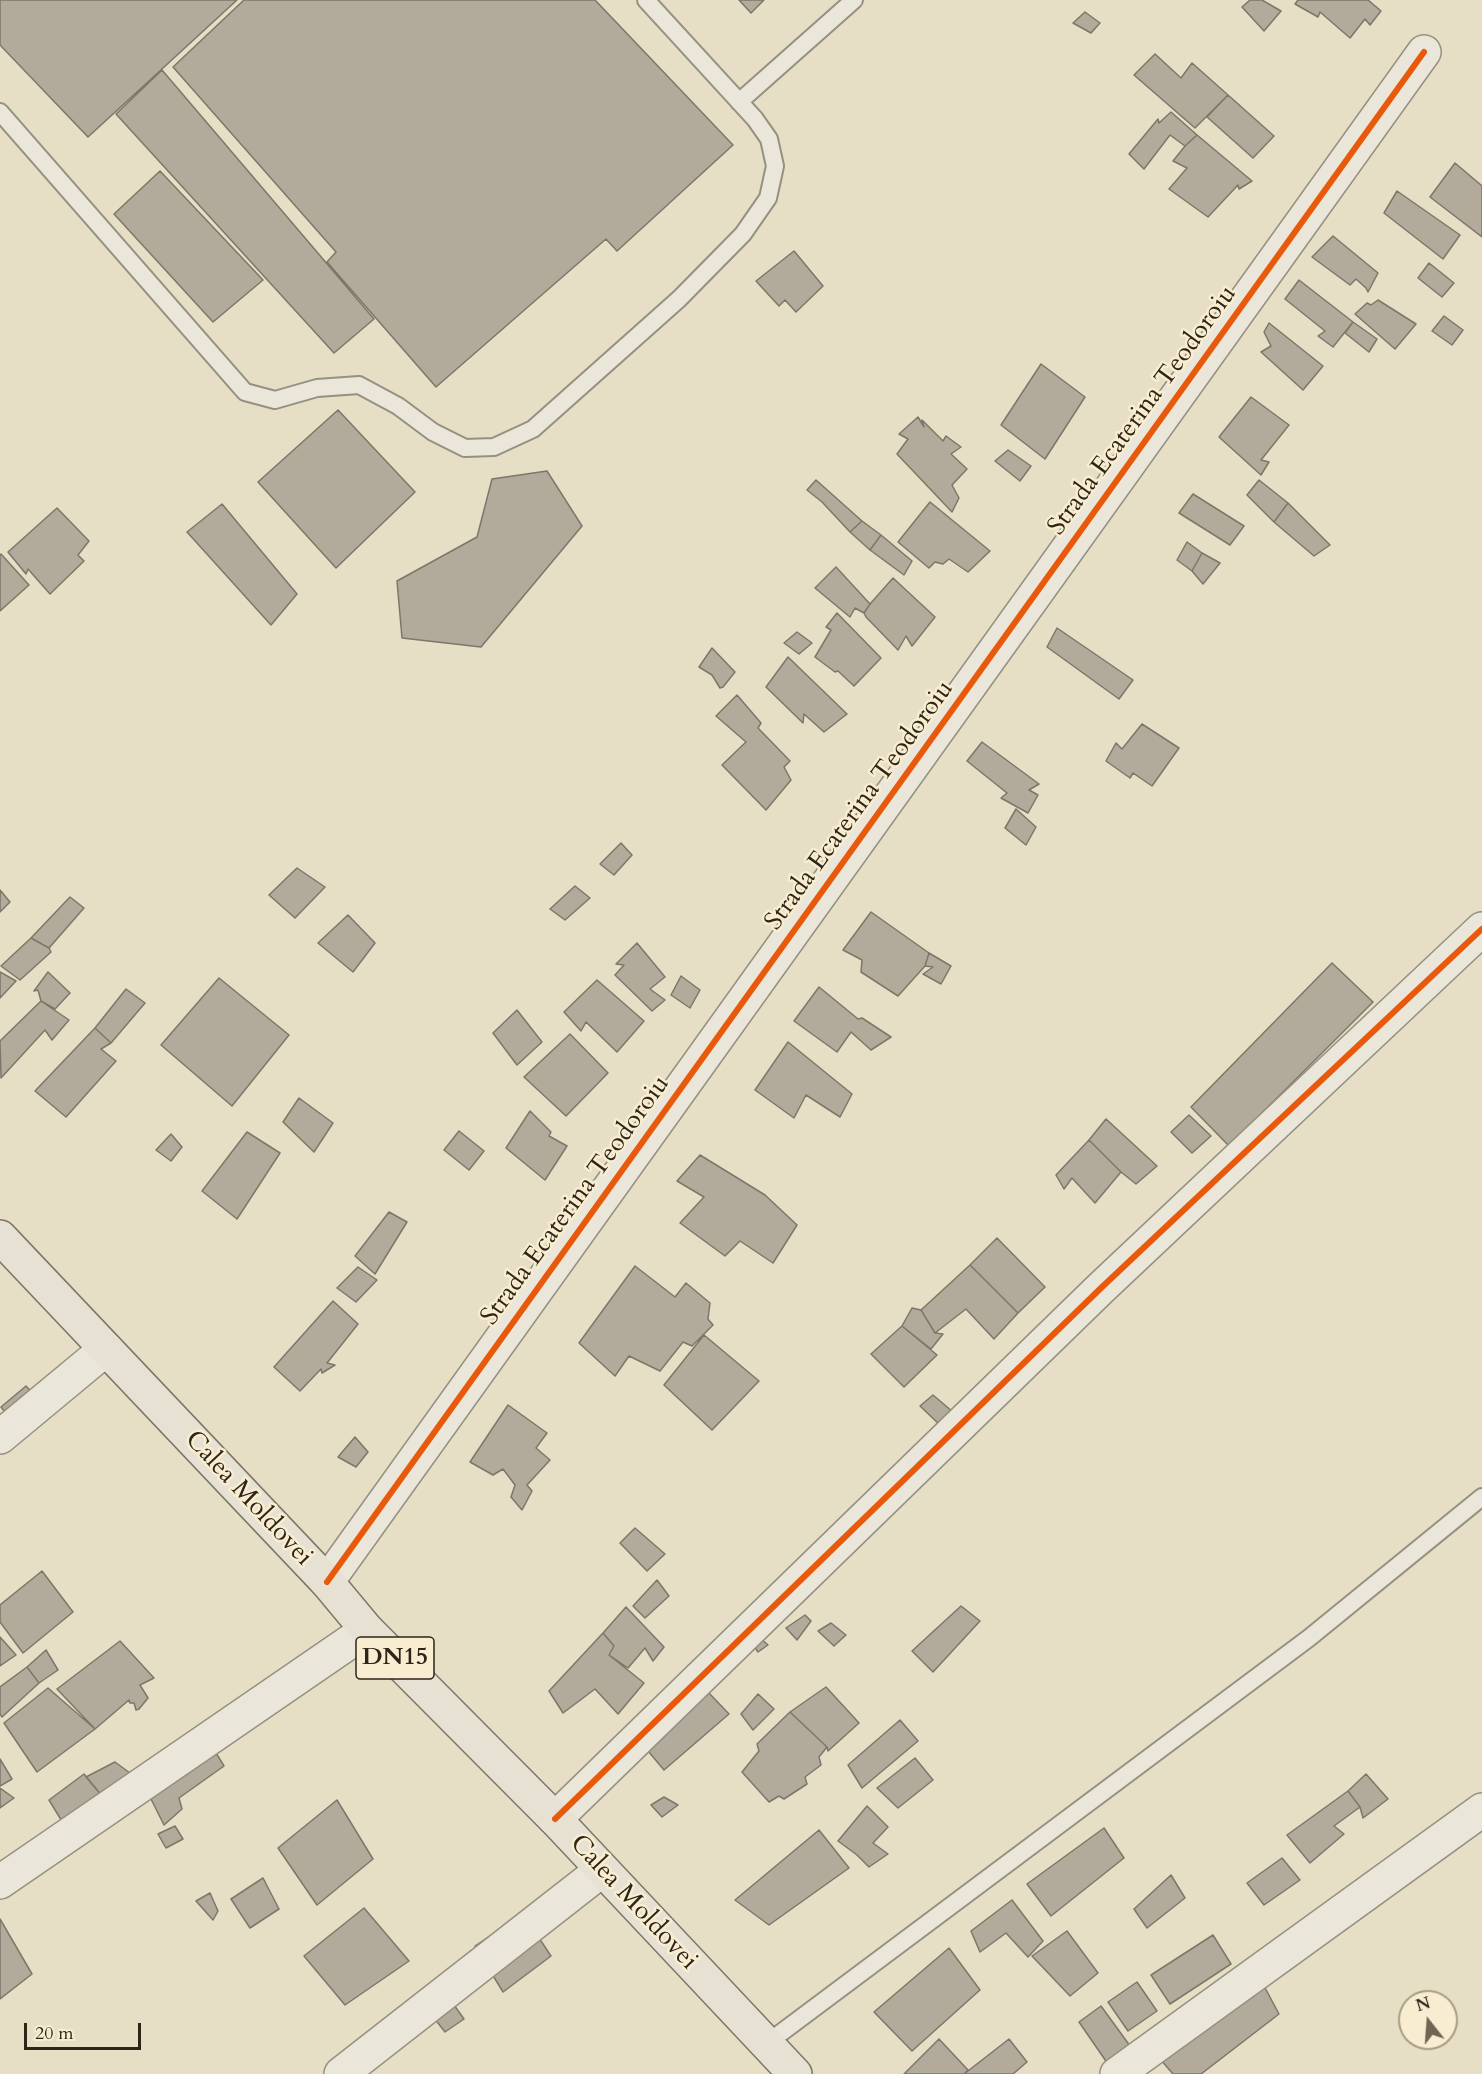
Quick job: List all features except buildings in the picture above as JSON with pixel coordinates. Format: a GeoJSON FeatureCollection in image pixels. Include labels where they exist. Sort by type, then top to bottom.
{"type":"FeatureCollection","features":[{"type":"Feature","properties":{"kind":"main road","name":"Calea Moldovei"},"geometry":{"type":"LineString","coordinates":[[0,1237],[327,1582],[367,1630],[555,1819],[795,2074]]}},
{"type":"Feature","properties":{"kind":"street","name":"Strada Ecaterina Teodoroiu"},"geometry":{"type":"LineString","coordinates":[[327,1582],[1424,52]]}},
{"type":"Feature","properties":{"kind":"street"},"geometry":{"type":"LineString","coordinates":[[555,1819],[1101,1288],[1482,929]]}},
{"type":"Feature","properties":{"kind":"street"},"geometry":{"type":"LineString","coordinates":[[0,1437],[106,1349]]}},
{"type":"Feature","properties":{"kind":"street"},"geometry":{"type":"LineString","coordinates":[[0,1882],[367,1630]]}},
{"type":"Feature","properties":{"kind":"street"},"geometry":{"type":"LineString","coordinates":[[1117,2074],[1482,1810]]}},
{"type":"Feature","properties":{"kind":"street"},"geometry":{"type":"LineString","coordinates":[[341,2074],[602,1870]]}},
{"type":"Feature","properties":{"kind":"lane"},"geometry":{"type":"LineString","coordinates":[[0,112],[245,392],[275,400],[317,388],[359,386],[399,406],[433,432],[465,448],[494,447],[533,429],[679,299],[743,234],[768,198],[776,166],[769,139],[755,118],[646,0]]}},
{"type":"Feature","properties":{"kind":"lane"},"geometry":{"type":"LineString","coordinates":[[739,102],[854,0]]}},
{"type":"Feature","properties":{"kind":"lane"},"geometry":{"type":"LineString","coordinates":[[766,2044],[1309,1638],[1482,1497]]}},
{"type":"Feature","properties":{"kind":"cycle path"},"geometry":{"type":"LineString","coordinates":[[327,1582],[1424,52]]}},
{"type":"Feature","properties":{"kind":"cycle path"},"geometry":{"type":"LineString","coordinates":[[555,1819],[1101,1288],[1482,929]]}}]}
